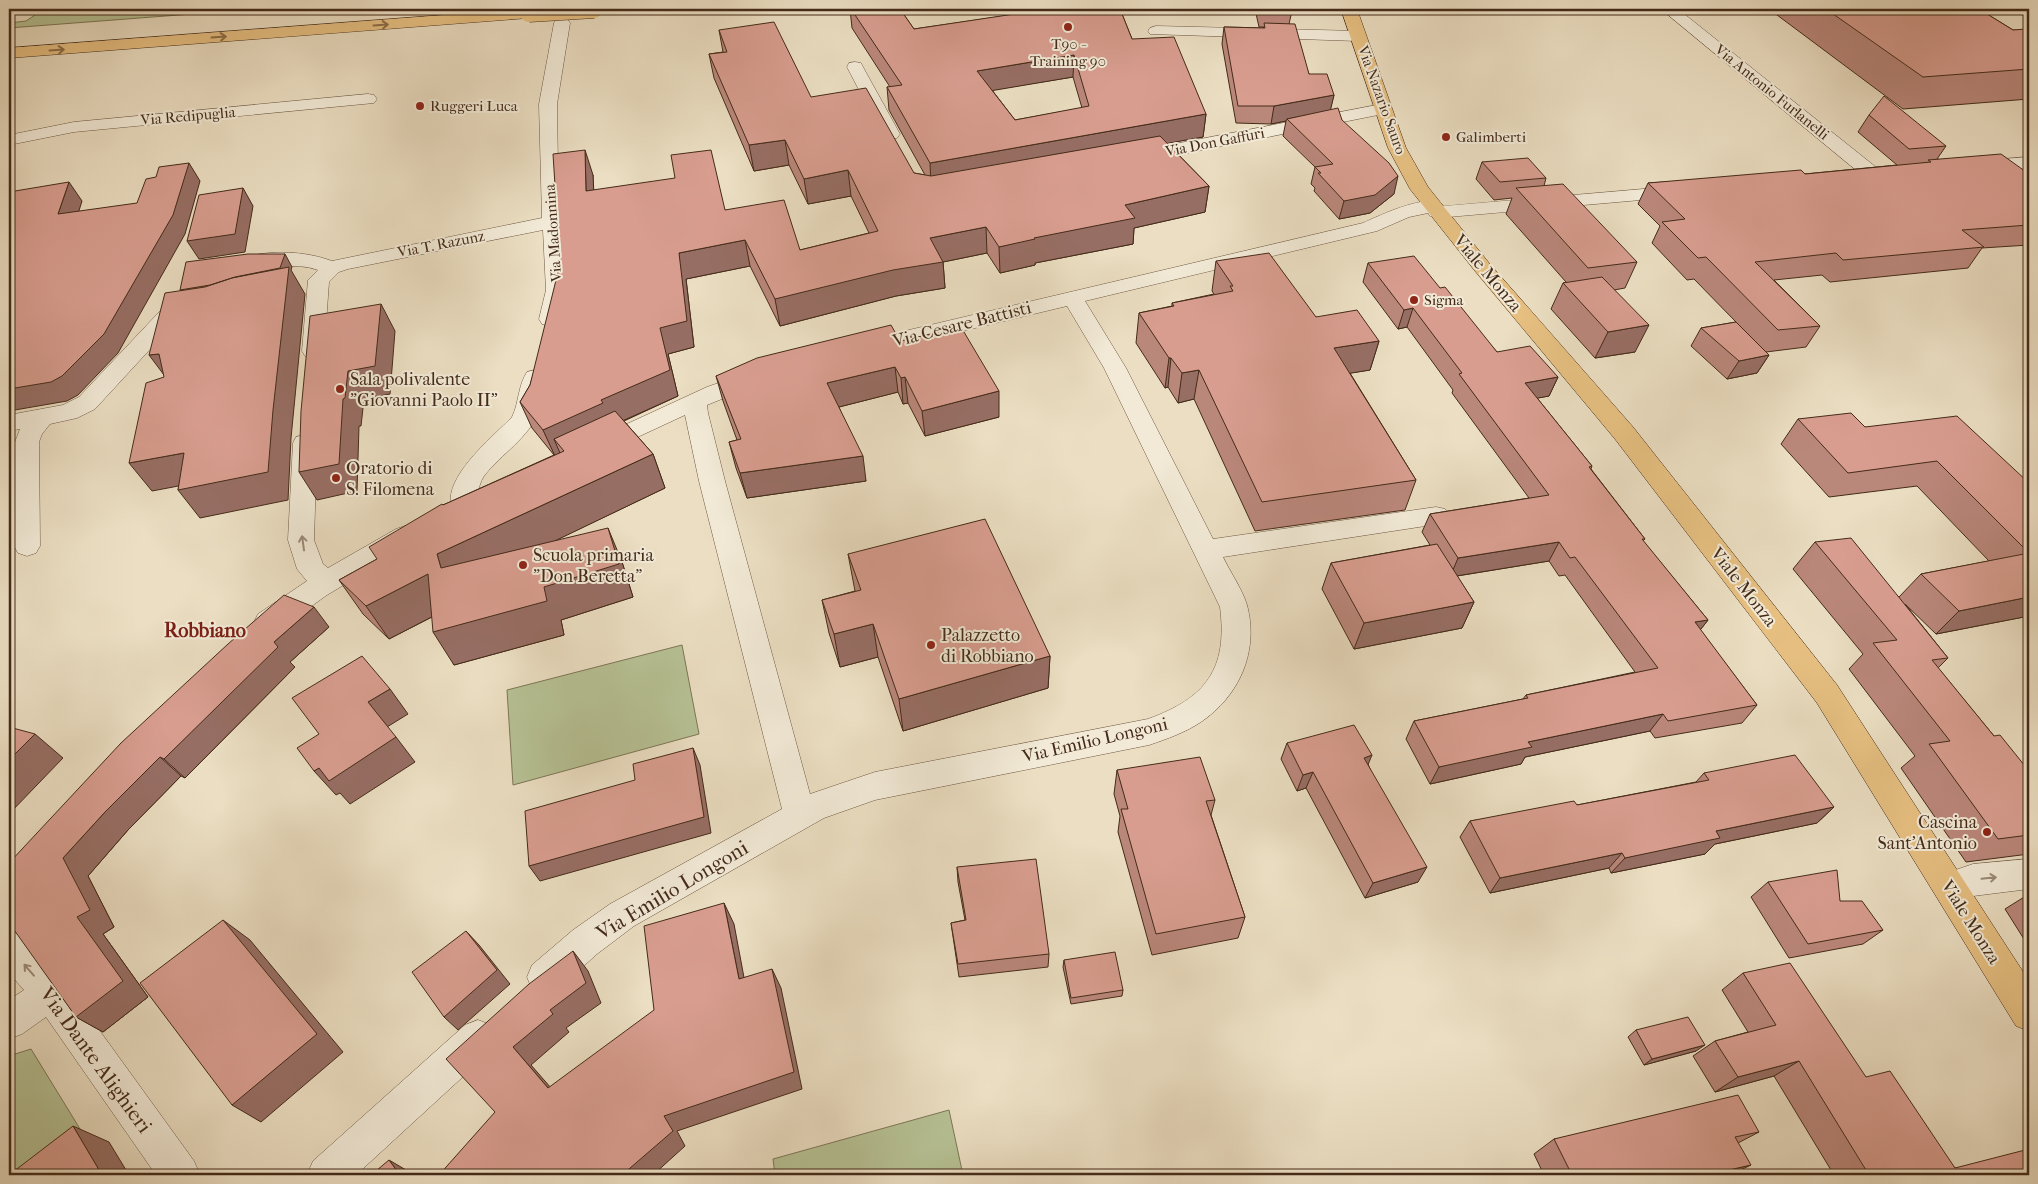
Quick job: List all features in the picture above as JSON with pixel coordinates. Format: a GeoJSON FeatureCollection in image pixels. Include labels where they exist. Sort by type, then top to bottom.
{"type":"FeatureCollection","features":[{"type":"Feature","properties":{"kind":"main road"},"geometry":{"type":"LineString","coordinates":[[9,54],[594,9]]}},
{"type":"Feature","properties":{"kind":"main road","name":"Via Nazario Sauro"},"geometry":{"type":"LineString","coordinates":[[1349,9],[1397,148],[1434,207]]}},
{"type":"Feature","properties":{"kind":"main road"},"geometry":{"type":"LineString","coordinates":[[2024,9],[2029,12]]}},
{"type":"Feature","properties":{"kind":"main road","name":"Viale Monza"},"geometry":{"type":"LineString","coordinates":[[1434,207],[1624,433],[1827,694],[2029,1013]]}},
{"type":"Feature","properties":{"kind":"street","name":"Via Antonio Furlanelli"},"geometry":{"type":"LineString","coordinates":[[1669,9],[1875,176]]}},
{"type":"Feature","properties":{"kind":"street","name":"Via Madonnina"},"geometry":{"type":"LineString","coordinates":[[463,506],[462,498],[469,478],[521,422],[526,411],[557,290],[551,222],[548,104],[562,23]]}},
{"type":"Feature","properties":{"kind":"street"},"geometry":{"type":"LineString","coordinates":[[1156,31],[1358,36]]}},
{"type":"Feature","properties":{"kind":"street"},"geometry":{"type":"LineString","coordinates":[[855,67],[900,151]]}},
{"type":"Feature","properties":{"kind":"street","name":"Via Redipuglia"},"geometry":{"type":"LineString","coordinates":[[9,140],[74,126],[368,99]]}},
{"type":"Feature","properties":{"kind":"street","name":"Via Don Gaffuri"},"geometry":{"type":"LineString","coordinates":[[1126,159],[1382,109]]}},
{"type":"Feature","properties":{"kind":"street"},"geometry":{"type":"LineString","coordinates":[[1962,168],[2029,163]]}},
{"type":"Feature","properties":{"kind":"street"},"geometry":{"type":"LineString","coordinates":[[1846,178],[1895,174]]}},
{"type":"Feature","properties":{"kind":"street"},"geometry":{"type":"LineString","coordinates":[[1434,207],[1698,190]]}},
{"type":"Feature","properties":{"kind":"street","name":"Via Cesare Battisti"},"geometry":{"type":"LineString","coordinates":[[842,354],[1072,297],[1370,227],[1392,228],[1434,207]]}},
{"type":"Feature","properties":{"kind":"street","name":"Via T. Razunz"},"geometry":{"type":"LineString","coordinates":[[296,289],[342,264],[551,222]]}},
{"type":"Feature","properties":{"kind":"street"},"geometry":{"type":"LineString","coordinates":[[230,263],[259,260],[301,260],[317,262],[326,274],[311,372]]}},
{"type":"Feature","properties":{"kind":"street","name":"Via Emilio Longoni"},"geometry":{"type":"LineString","coordinates":[[524,996],[585,942],[622,914],[800,815],[834,799],[875,786],[1149,732],[1175,722],[1199,708],[1225,680],[1232,668],[1238,641],[1239,626],[1234,607],[1115,368],[1072,297]]}},
{"type":"Feature","properties":{"kind":"street"},"geometry":{"type":"LineString","coordinates":[[9,423],[69,412],[87,402],[170,314],[205,308]]}},
{"type":"Feature","properties":{"kind":"street"},"geometry":{"type":"LineString","coordinates":[[585,454],[732,385],[776,371]]}},
{"type":"Feature","properties":{"kind":"street"},"geometry":{"type":"LineString","coordinates":[[695,402],[712,481],[800,815]]}},
{"type":"Feature","properties":{"kind":"street"},"geometry":{"type":"LineString","coordinates":[[668,414],[687,432],[703,440]]}},
{"type":"Feature","properties":{"kind":"street"},"geometry":{"type":"LineString","coordinates":[[27,546],[27,442],[30,432],[41,418]]}},
{"type":"Feature","properties":{"kind":"street"},"geometry":{"type":"LineString","coordinates":[[307,419],[301,540],[311,569],[327,582]]}},
{"type":"Feature","properties":{"kind":"street"},"geometry":{"type":"LineString","coordinates":[[248,638],[283,610],[327,582],[433,522],[489,495]]}},
{"type":"Feature","properties":{"kind":"street"},"geometry":{"type":"LineString","coordinates":[[1206,550],[1436,516]]}},
{"type":"Feature","properties":{"kind":"street"},"geometry":{"type":"LineString","coordinates":[[1950,887],[1973,880],[2029,874]]}},
{"type":"Feature","properties":{"kind":"street","name":"Via Dante Alighieri"},"geometry":{"type":"LineString","coordinates":[[9,946],[50,993],[180,1175]]}},
{"type":"Feature","properties":{"kind":"street"},"geometry":{"type":"LineString","coordinates":[[9,1021],[50,993]]}},
{"type":"Feature","properties":{"kind":"street"},"geometry":{"type":"LineString","coordinates":[[327,1175],[495,1022]]}},
{"type":"Feature","properties":{"kind":"green space"},"geometry":{"type":"Polygon","coordinates":[[[44,9],[257,9],[9,28],[9,23],[26,21],[44,9]]]}},
{"type":"Feature","properties":{"kind":"green space"},"geometry":{"type":"Polygon","coordinates":[[[682,645],[699,734],[513,785],[507,690],[682,645]]]}},
{"type":"Feature","properties":{"kind":"green space"},"geometry":{"type":"Polygon","coordinates":[[[31,1049],[88,1142],[44,1175],[9,1175],[9,1056],[31,1049]]]}},
{"type":"Feature","properties":{"kind":"green space"},"geometry":{"type":"Polygon","coordinates":[[[949,1110],[963,1175],[775,1175],[773,1159],[949,1110]]]}},
{"type":"Feature","properties":{"kind":"building"},"geometry":{"type":"Polygon","coordinates":[[[851,9],[900,9],[914,29],[1021,13],[1020,9],[1120,9],[1132,39],[1174,37],[1206,114],[930,163],[887,87],[902,85],[851,9]],[[1074,55],[977,71],[1015,120],[1089,106],[1074,55]]]}},
{"type":"Feature","properties":{"kind":"building"},"geometry":{"type":"Polygon","coordinates":[[[1291,9],[1292,11],[1261,10],[1291,9]]]}},
{"type":"Feature","properties":{"kind":"building"},"geometry":{"type":"Polygon","coordinates":[[[1826,9],[1979,9],[2013,30],[2026,29],[2029,31],[2029,69],[1923,77],[1826,9]]]}},
{"type":"Feature","properties":{"kind":"building"},"geometry":{"type":"Polygon","coordinates":[[[774,22],[811,97],[866,88],[914,173],[931,176],[1160,136],[1209,186],[1125,205],[1135,218],[1034,238],[999,247],[986,227],[930,238],[943,262],[893,270],[775,299],[745,240],[679,253],[687,321],[660,328],[670,370],[601,400],[603,403],[543,430],[520,402],[530,385],[560,264],[553,154],[585,150],[586,191],[675,178],[671,155],[711,150],[725,210],[784,200],[800,250],[878,231],[848,170],[804,179],[785,140],[749,145],[709,54],[727,52],[719,30],[774,22]]]}},
{"type":"Feature","properties":{"kind":"building"},"geometry":{"type":"Polygon","coordinates":[[[1264,23],[1295,24],[1309,74],[1327,74],[1334,95],[1274,106],[1238,106],[1224,27],[1265,28],[1264,23]]]}},
{"type":"Feature","properties":{"kind":"building"},"geometry":{"type":"Polygon","coordinates":[[[1884,96],[1946,146],[1909,149],[1869,115],[1884,96]]]}},
{"type":"Feature","properties":{"kind":"building"},"geometry":{"type":"Polygon","coordinates":[[[1338,108],[1342,120],[1389,163],[1398,176],[1375,195],[1344,201],[1318,173],[1321,173],[1315,167],[1333,164],[1287,119],[1338,108]]]}},
{"type":"Feature","properties":{"kind":"building"},"geometry":{"type":"Polygon","coordinates":[[[2001,154],[2029,174],[2029,225],[1962,230],[1984,247],[1843,260],[1836,253],[1755,262],[1820,326],[1778,330],[1706,257],[1698,258],[1662,222],[1685,219],[1648,183],[1801,170],[1805,174],[2001,154]]]}},
{"type":"Feature","properties":{"kind":"building"},"geometry":{"type":"Polygon","coordinates":[[[1528,158],[1546,178],[1500,182],[1482,162],[1528,158]]]}},
{"type":"Feature","properties":{"kind":"building"},"geometry":{"type":"Polygon","coordinates":[[[189,163],[173,215],[104,334],[62,376],[51,382],[9,389],[9,192],[69,182],[58,214],[137,203],[146,179],[156,177],[159,167],[189,163]]]}},
{"type":"Feature","properties":{"kind":"building"},"geometry":{"type":"Polygon","coordinates":[[[1563,184],[1637,262],[1588,268],[1516,188],[1563,184]]]}},
{"type":"Feature","properties":{"kind":"building"},"geometry":{"type":"Polygon","coordinates":[[[243,188],[235,234],[187,241],[199,195],[243,188]]]}},
{"type":"Feature","properties":{"kind":"building"},"geometry":{"type":"Polygon","coordinates":[[[1269,253],[1316,317],[1357,310],[1379,341],[1334,348],[1416,480],[1262,502],[1199,370],[1182,373],[1171,358],[1169,358],[1139,313],[1174,306],[1172,303],[1233,291],[1230,286],[1233,286],[1216,261],[1269,253]]]}},
{"type":"Feature","properties":{"kind":"building"},"geometry":{"type":"Polygon","coordinates":[[[248,254],[285,254],[280,268],[235,277],[210,285],[180,290],[186,262],[248,254]]]}},
{"type":"Feature","properties":{"kind":"building"},"geometry":{"type":"Polygon","coordinates":[[[1414,256],[1440,288],[1445,287],[1497,352],[1530,346],[1558,377],[1525,383],[1592,466],[1589,467],[1645,539],[1642,539],[1708,620],[1695,622],[1757,705],[1668,721],[1663,714],[1528,742],[1532,747],[1439,767],[1414,721],[1528,698],[1526,695],[1658,668],[1575,557],[1570,558],[1559,542],[1458,558],[1430,514],[1549,495],[1459,374],[1462,373],[1413,308],[1404,310],[1368,263],[1414,256]]]}},
{"type":"Feature","properties":{"kind":"building"},"geometry":{"type":"Polygon","coordinates":[[[289,267],[268,472],[178,490],[184,453],[129,463],[146,383],[164,377],[159,354],[149,355],[165,293],[205,287],[232,278],[289,267]]]}},
{"type":"Feature","properties":{"kind":"building"},"geometry":{"type":"Polygon","coordinates":[[[1602,277],[1649,325],[1608,332],[1563,283],[1602,277]]]}},
{"type":"Feature","properties":{"kind":"building"},"geometry":{"type":"Polygon","coordinates":[[[381,304],[375,366],[348,371],[345,398],[343,399],[339,464],[299,472],[301,411],[310,316],[381,304]]]}},
{"type":"Feature","properties":{"kind":"building"},"geometry":{"type":"Polygon","coordinates":[[[1736,322],[1769,355],[1739,361],[1701,328],[1736,322]]]}},
{"type":"Feature","properties":{"kind":"building"},"geometry":{"type":"Polygon","coordinates":[[[891,325],[900,341],[961,327],[999,391],[922,411],[905,377],[901,378],[895,367],[827,383],[863,456],[740,473],[729,442],[741,439],[716,376],[757,358],[891,325]]]}},
{"type":"Feature","properties":{"kind":"building"},"geometry":{"type":"Polygon","coordinates":[[[615,411],[653,454],[437,554],[441,568],[608,528],[619,564],[544,587],[547,601],[433,632],[428,574],[366,606],[339,580],[377,559],[369,547],[442,504],[564,451],[554,439],[615,411]]]}},
{"type":"Feature","properties":{"kind":"building"},"geometry":{"type":"Polygon","coordinates":[[[1851,413],[1865,427],[1957,416],[2029,483],[2029,553],[1937,461],[1848,473],[1798,419],[1851,413]]]}},
{"type":"Feature","properties":{"kind":"building","name":"Palazzetto di Robbiano"},"geometry":{"type":"Polygon","coordinates":[[[985,519],[1050,656],[899,699],[873,624],[834,634],[822,600],[861,590],[848,554],[985,519]]]}},
{"type":"Feature","properties":{"kind":"building"},"geometry":{"type":"Polygon","coordinates":[[[1851,538],[1948,658],[1932,660],[1994,736],[2000,735],[2029,771],[2029,835],[1998,839],[1929,744],[1950,741],[1873,643],[1897,640],[1815,542],[1851,538]]]}},
{"type":"Feature","properties":{"kind":"building"},"geometry":{"type":"Polygon","coordinates":[[[1437,544],[1474,602],[1364,623],[1331,563],[1437,544]]]}},
{"type":"Feature","properties":{"kind":"building"},"geometry":{"type":"Polygon","coordinates":[[[2029,553],[2029,597],[1959,611],[1921,574],[2029,553]]]}},
{"type":"Feature","properties":{"kind":"building"},"geometry":{"type":"Polygon","coordinates":[[[284,595],[314,607],[274,642],[278,647],[164,759],[160,757],[105,812],[63,858],[90,910],[77,917],[123,981],[76,1017],[12,927],[14,926],[9,918],[9,863],[121,743],[284,595]]]}},
{"type":"Feature","properties":{"kind":"building"},"geometry":{"type":"Polygon","coordinates":[[[362,656],[390,689],[368,702],[396,737],[329,781],[319,768],[314,771],[297,748],[319,734],[292,698],[362,656]]]}},
{"type":"Feature","properties":{"kind":"building"},"geometry":{"type":"Polygon","coordinates":[[[1354,725],[1372,755],[1364,758],[1427,867],[1373,883],[1313,772],[1303,775],[1287,743],[1354,725]]]}},
{"type":"Feature","properties":{"kind":"building"},"geometry":{"type":"Polygon","coordinates":[[[9,727],[35,734],[9,760],[9,727]]]}},
{"type":"Feature","properties":{"kind":"building"},"geometry":{"type":"Polygon","coordinates":[[[693,748],[704,817],[529,866],[525,811],[635,780],[633,764],[693,748]]]}},
{"type":"Feature","properties":{"kind":"building"},"geometry":{"type":"Polygon","coordinates":[[[1795,755],[1834,807],[1716,831],[1720,838],[1625,858],[1622,853],[1500,878],[1470,821],[1574,801],[1577,805],[1709,780],[1704,773],[1795,755]]]}},
{"type":"Feature","properties":{"kind":"building"},"geometry":{"type":"Polygon","coordinates":[[[1200,757],[1215,800],[1206,801],[1245,917],[1156,934],[1121,809],[1128,809],[1117,770],[1200,757]]]}},
{"type":"Feature","properties":{"kind":"building"},"geometry":{"type":"Polygon","coordinates":[[[1036,859],[1049,954],[958,964],[951,923],[966,920],[957,867],[1036,859]]]}},
{"type":"Feature","properties":{"kind":"building"},"geometry":{"type":"Polygon","coordinates":[[[1837,870],[1840,901],[1862,901],[1883,930],[1808,944],[1768,882],[1837,870]]]}},
{"type":"Feature","properties":{"kind":"building"},"geometry":{"type":"Polygon","coordinates":[[[724,903],[739,979],[772,969],[794,1072],[664,1116],[673,1131],[622,1175],[439,1175],[495,1112],[446,1059],[529,984],[573,951],[586,983],[550,1010],[553,1014],[513,1047],[548,1088],[654,1010],[644,926],[724,903]]]}},
{"type":"Feature","properties":{"kind":"building"},"geometry":{"type":"Polygon","coordinates":[[[223,920],[317,1034],[232,1105],[140,983],[223,920]]]}},
{"type":"Feature","properties":{"kind":"building"},"geometry":{"type":"Polygon","coordinates":[[[466,931],[497,970],[444,1017],[412,972],[466,931]]]}},
{"type":"Feature","properties":{"kind":"building"},"geometry":{"type":"Polygon","coordinates":[[[1115,952],[1123,990],[1071,998],[1064,960],[1115,952]]]}},
{"type":"Feature","properties":{"kind":"building"},"geometry":{"type":"Polygon","coordinates":[[[1790,963],[1866,1077],[1890,1071],[1955,1168],[2029,1149],[2029,1175],[1869,1175],[1799,1061],[1738,1077],[1715,1041],[1776,1025],[1743,973],[1790,963]]]}},
{"type":"Feature","properties":{"kind":"building"},"geometry":{"type":"Polygon","coordinates":[[[1688,1017],[1705,1045],[1652,1059],[1636,1030],[1688,1017]]]}},
{"type":"Feature","properties":{"kind":"building"},"geometry":{"type":"Polygon","coordinates":[[[1738,1095],[1759,1132],[1735,1137],[1751,1165],[1707,1175],[1572,1175],[1554,1139],[1738,1095]]]}},
{"type":"Feature","properties":{"kind":"building"},"geometry":{"type":"Polygon","coordinates":[[[73,1126],[102,1175],[9,1175],[73,1126]]]}},
{"type":"Feature","properties":{"kind":"building"},"geometry":{"type":"Polygon","coordinates":[[[389,1160],[400,1175],[371,1175],[389,1160]]]}},
{"type":"Feature","properties":{"kind":"place","name":"T90 - Training 90"},"geometry":{"type":"Point","coordinates":[1068,27]}},
{"type":"Feature","properties":{"kind":"place","name":"Ruggeri Luca"},"geometry":{"type":"Point","coordinates":[420,106]}},
{"type":"Feature","properties":{"kind":"place","name":"Galimberti"},"geometry":{"type":"Point","coordinates":[1446,137]}},
{"type":"Feature","properties":{"kind":"place","name":"Sigma"},"geometry":{"type":"Point","coordinates":[1414,300]}},
{"type":"Feature","properties":{"kind":"place","name":"Sala polivalente \"Giovanni Paolo II\""},"geometry":{"type":"Point","coordinates":[340,389]}},
{"type":"Feature","properties":{"kind":"place","name":"Oratorio di S. Filomena"},"geometry":{"type":"Point","coordinates":[336,478]}},
{"type":"Feature","properties":{"kind":"place","name":"Scuola primaria \"Don Beretta\""},"geometry":{"type":"Point","coordinates":[523,565]}},
{"type":"Feature","properties":{"kind":"place","name":"Palazzetto di Robbiano"},"geometry":{"type":"Point","coordinates":[931,645]}},
{"type":"Feature","properties":{"kind":"place","name":"Cascina Sant'Antonio"},"geometry":{"type":"Point","coordinates":[1987,832]}},
{"type":"Feature","properties":{"kind":"district","name":"Robbiano"},"geometry":{"type":"Point","coordinates":[205,630]}}]}
